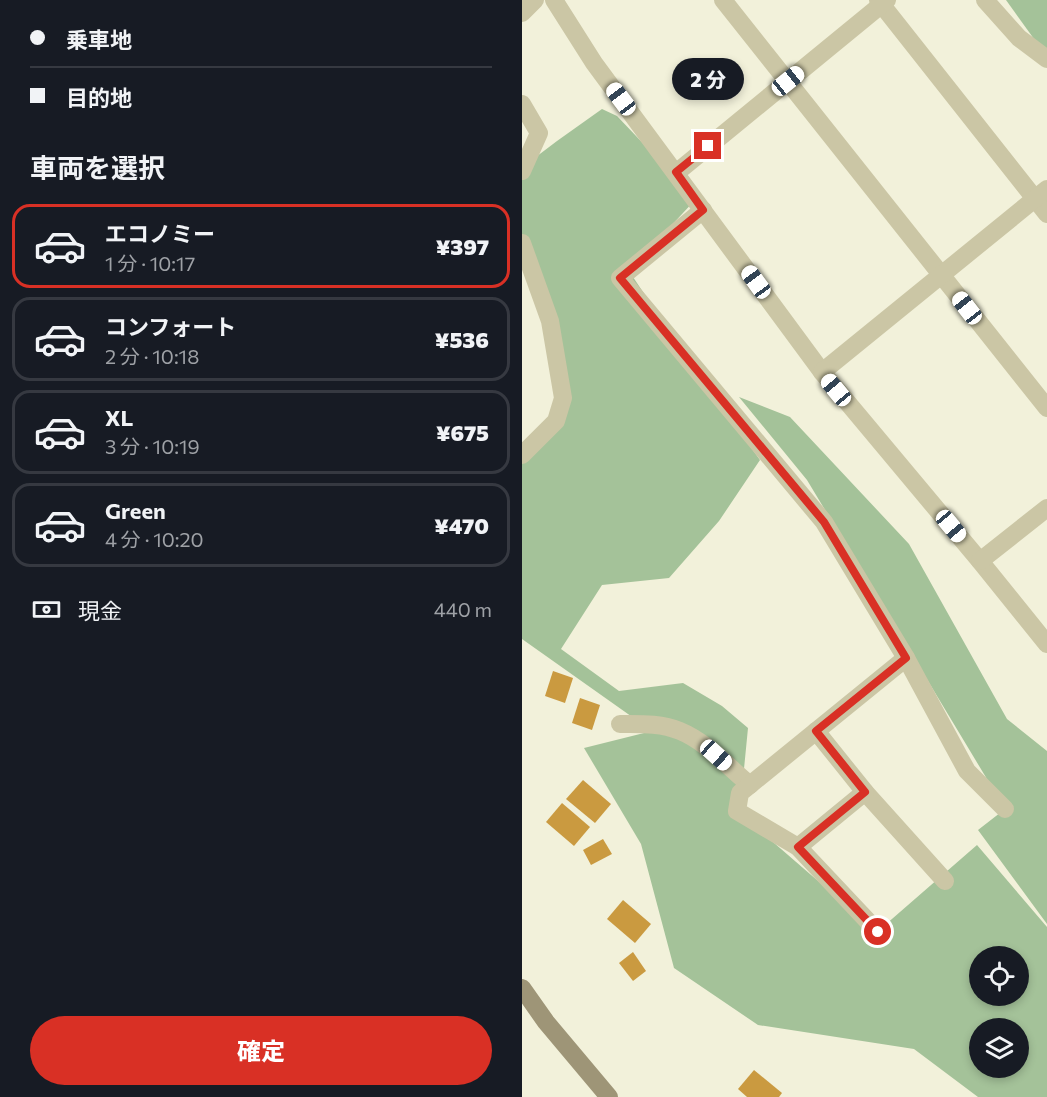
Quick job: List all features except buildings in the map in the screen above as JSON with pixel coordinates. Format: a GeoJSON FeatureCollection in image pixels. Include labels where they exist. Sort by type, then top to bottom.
{"type":"FeatureCollection","features":[{"type":"Feature","properties":{"kind":"street"},"geometry":{"type":"LineString","coordinates":[[522,13],[535,0]]}},
{"type":"Feature","properties":{"kind":"street"},"geometry":{"type":"LineString","coordinates":[[554,0],[594,63],[822,372],[1047,644]]}},
{"type":"Feature","properties":{"kind":"street"},"geometry":{"type":"LineString","coordinates":[[723,0],[1047,408]]}},
{"type":"Feature","properties":{"kind":"street"},"geometry":{"type":"LineString","coordinates":[[985,0],[1019,38],[1047,59]]}},
{"type":"Feature","properties":{"kind":"street"},"geometry":{"type":"LineString","coordinates":[[676,172],[882,1],[1041,194],[1047,214]]}},
{"type":"Feature","properties":{"kind":"street"},"geometry":{"type":"LineString","coordinates":[[522,104],[539,133],[522,171]]}},
{"type":"Feature","properties":{"kind":"street"},"geometry":{"type":"LineString","coordinates":[[822,372],[1041,194]]}},
{"type":"Feature","properties":{"kind":"street"},"geometry":{"type":"LineString","coordinates":[[703,210],[620,278],[824,522],[906,658],[967,771],[1005,809]]}},
{"type":"Feature","properties":{"kind":"street"},"geometry":{"type":"LineString","coordinates":[[522,243],[550,321],[563,398],[556,421],[522,455]]}},
{"type":"Feature","properties":{"kind":"street"},"geometry":{"type":"LineString","coordinates":[[980,561],[1047,508]]}},
{"type":"Feature","properties":{"kind":"street"},"geometry":{"type":"LineString","coordinates":[[885,932],[878,932],[798,847],[737,811],[740,793],[906,658]]}},
{"type":"Feature","properties":{"kind":"street"},"geometry":{"type":"LineString","coordinates":[[620,724],[655,724],[681,731],[699,742],[750,785]]}},
{"type":"Feature","properties":{"kind":"street"},"geometry":{"type":"LineString","coordinates":[[816,731],[865,792],[945,881]]}},
{"type":"Feature","properties":{"kind":"street"},"geometry":{"type":"LineString","coordinates":[[798,847],[865,792]]}},
{"type":"Feature","properties":{"kind":"street"},"geometry":{"type":"LineString","coordinates":[[525,998],[609,1097]]}},
{"type":"Feature","properties":{"kind":"green space"},"geometry":{"type":"Polygon","coordinates":[[[1006,0],[1047,0],[1047,57],[1006,0]]]}},
{"type":"Feature","properties":{"kind":"green space"},"geometry":{"type":"Polygon","coordinates":[[[602,109],[617,116],[696,199],[629,271],[685,355],[760,460],[719,521],[669,578],[602,585],[561,649],[619,691],[683,683],[722,706],[748,728],[737,811],[877,932],[977,845],[1047,927],[1047,1097],[978,1097],[914,1049],[758,1025],[674,968],[641,844],[584,748],[652,731],[522,639],[522,455],[563,398],[522,246],[524,166],[602,109]]]}},
{"type":"Feature","properties":{"kind":"green space"},"geometry":{"type":"Polygon","coordinates":[[[739,397],[790,417],[909,544],[1007,719],[1047,751],[1047,924],[978,830],[1005,809],[807,480],[739,397]]]}},
{"type":"Feature","properties":{"kind":"route"},"geometry":{"type":"LineString","coordinates":[[708,146],[676,172],[703,210],[620,278],[824,522],[906,658],[816,731],[865,792],[798,847],[878,932]]}}]}
